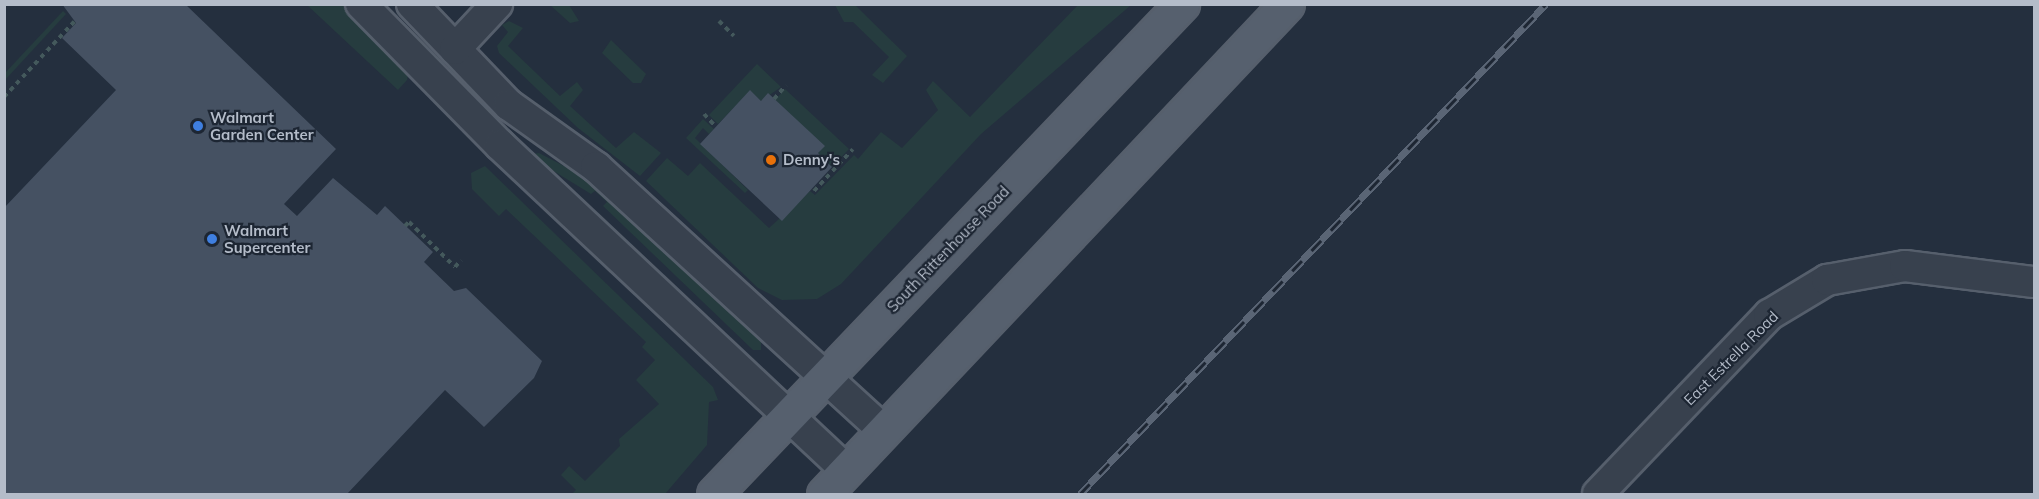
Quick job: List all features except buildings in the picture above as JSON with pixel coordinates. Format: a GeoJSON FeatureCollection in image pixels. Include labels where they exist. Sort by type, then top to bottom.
{"type":"FeatureCollection","features":[{"type":"Feature","properties":{"kind":"main road","name":"South Rittenhouse Road"},"geometry":{"type":"LineString","coordinates":[[714,495],[1182,4]]}},
{"type":"Feature","properties":{"kind":"main road"},"geometry":{"type":"LineString","coordinates":[[824,495],[1287,4]]}},
{"type":"Feature","properties":{"kind":"street"},"geometry":{"type":"LineString","coordinates":[[361,4],[500,145],[847,471]]}},
{"type":"Feature","properties":{"kind":"street"},"geometry":{"type":"LineString","coordinates":[[412,4],[509,105],[596,167],[884,431]]}},
{"type":"Feature","properties":{"kind":"street"},"geometry":{"type":"LineString","coordinates":[[455,49],[497,4]]}},
{"type":"Feature","properties":{"kind":"street","name":"East Estrella Road"},"geometry":{"type":"LineString","coordinates":[[1598,495],[1769,315],[1827,280],[1905,266],[2034,282]]}},
{"type":"Feature","properties":{"kind":"path"},"geometry":{"type":"LineString","coordinates":[[719,21],[734,36]]}},
{"type":"Feature","properties":{"kind":"path"},"geometry":{"type":"LineString","coordinates":[[4,97],[74,22]]}},
{"type":"Feature","properties":{"kind":"path"},"geometry":{"type":"LineString","coordinates":[[774,99],[786,85]]}},
{"type":"Feature","properties":{"kind":"path"},"geometry":{"type":"LineString","coordinates":[[704,114],[716,127]]}},
{"type":"Feature","properties":{"kind":"path"},"geometry":{"type":"LineString","coordinates":[[814,191],[853,149]]}},
{"type":"Feature","properties":{"kind":"path"},"geometry":{"type":"LineString","coordinates":[[405,226],[409,222],[455,267],[461,260]]}},
{"type":"Feature","properties":{"kind":"green space"},"geometry":{"type":"Polygon","coordinates":[[[307,5],[347,5],[409,71],[407,80],[398,90],[307,5]]]}},
{"type":"Feature","properties":{"kind":"green space"},"geometry":{"type":"Polygon","coordinates":[[[550,5],[569,5],[579,21],[570,23],[550,5]]]}},
{"type":"Feature","properties":{"kind":"green space"},"geometry":{"type":"Polygon","coordinates":[[[835,5],[855,5],[907,56],[883,83],[872,75],[889,57],[853,22],[844,22],[835,5]]]}},
{"type":"Feature","properties":{"kind":"green space"},"geometry":{"type":"Polygon","coordinates":[[[1078,5],[1131,5],[981,134],[841,284],[817,299],[782,300],[758,288],[646,181],[667,158],[688,176],[700,163],[769,228],[810,191],[815,195],[854,155],[858,159],[881,132],[902,148],[938,110],[926,90],[933,81],[970,117],[1078,5]]]}},
{"type":"Feature","properties":{"kind":"green space"},"geometry":{"type":"Polygon","coordinates":[[[63,11],[66,14],[5,80],[5,73],[63,11]]]}},
{"type":"Feature","properties":{"kind":"green space"},"geometry":{"type":"Polygon","coordinates":[[[509,21],[523,28],[508,46],[560,96],[577,82],[583,90],[570,106],[616,148],[634,132],[661,153],[640,176],[578,128],[499,53],[497,46],[508,32],[502,25],[509,21]]]}},
{"type":"Feature","properties":{"kind":"green space"},"geometry":{"type":"Polygon","coordinates":[[[611,40],[646,74],[641,83],[633,83],[602,53],[611,40]]]}},
{"type":"Feature","properties":{"kind":"green space"},"geometry":{"type":"Polygon","coordinates":[[[757,64],[781,87],[761,101],[750,91],[718,124],[709,115],[757,64]]]}},
{"type":"Feature","properties":{"kind":"green space"},"geometry":{"type":"Polygon","coordinates":[[[785,89],[849,149],[832,167],[818,153],[824,146],[775,100],[785,89]]]}},
{"type":"Feature","properties":{"kind":"green space"},"geometry":{"type":"Polygon","coordinates":[[[703,119],[714,129],[709,134],[703,128],[695,138],[748,190],[745,193],[686,138],[703,119]]]}},
{"type":"Feature","properties":{"kind":"green space"},"geometry":{"type":"Polygon","coordinates":[[[539,153],[591,180],[761,342],[761,350],[753,350],[603,206],[607,202],[595,191],[591,194],[534,159],[532,154],[539,153]]]}},
{"type":"Feature","properties":{"kind":"green space"},"geometry":{"type":"Polygon","coordinates":[[[485,166],[713,387],[718,400],[709,402],[707,445],[665,494],[572,494],[576,490],[561,475],[569,466],[585,481],[620,446],[619,439],[659,404],[636,380],[655,360],[642,347],[646,342],[506,209],[499,216],[472,189],[471,173],[485,166]]]}},
{"type":"Feature","properties":{"kind":"railway"},"geometry":{"type":"LineString","coordinates":[[1080,494],[1546,4]]}},
{"type":"Feature","properties":{"kind":"place","name":"Walmart Garden Center"},"geometry":{"type":"Point","coordinates":[198,126]}},
{"type":"Feature","properties":{"kind":"place","name":"Denny's"},"geometry":{"type":"Point","coordinates":[771,160]}},
{"type":"Feature","properties":{"kind":"place","name":"Walmart Supercenter"},"geometry":{"type":"Point","coordinates":[212,239]}}]}
